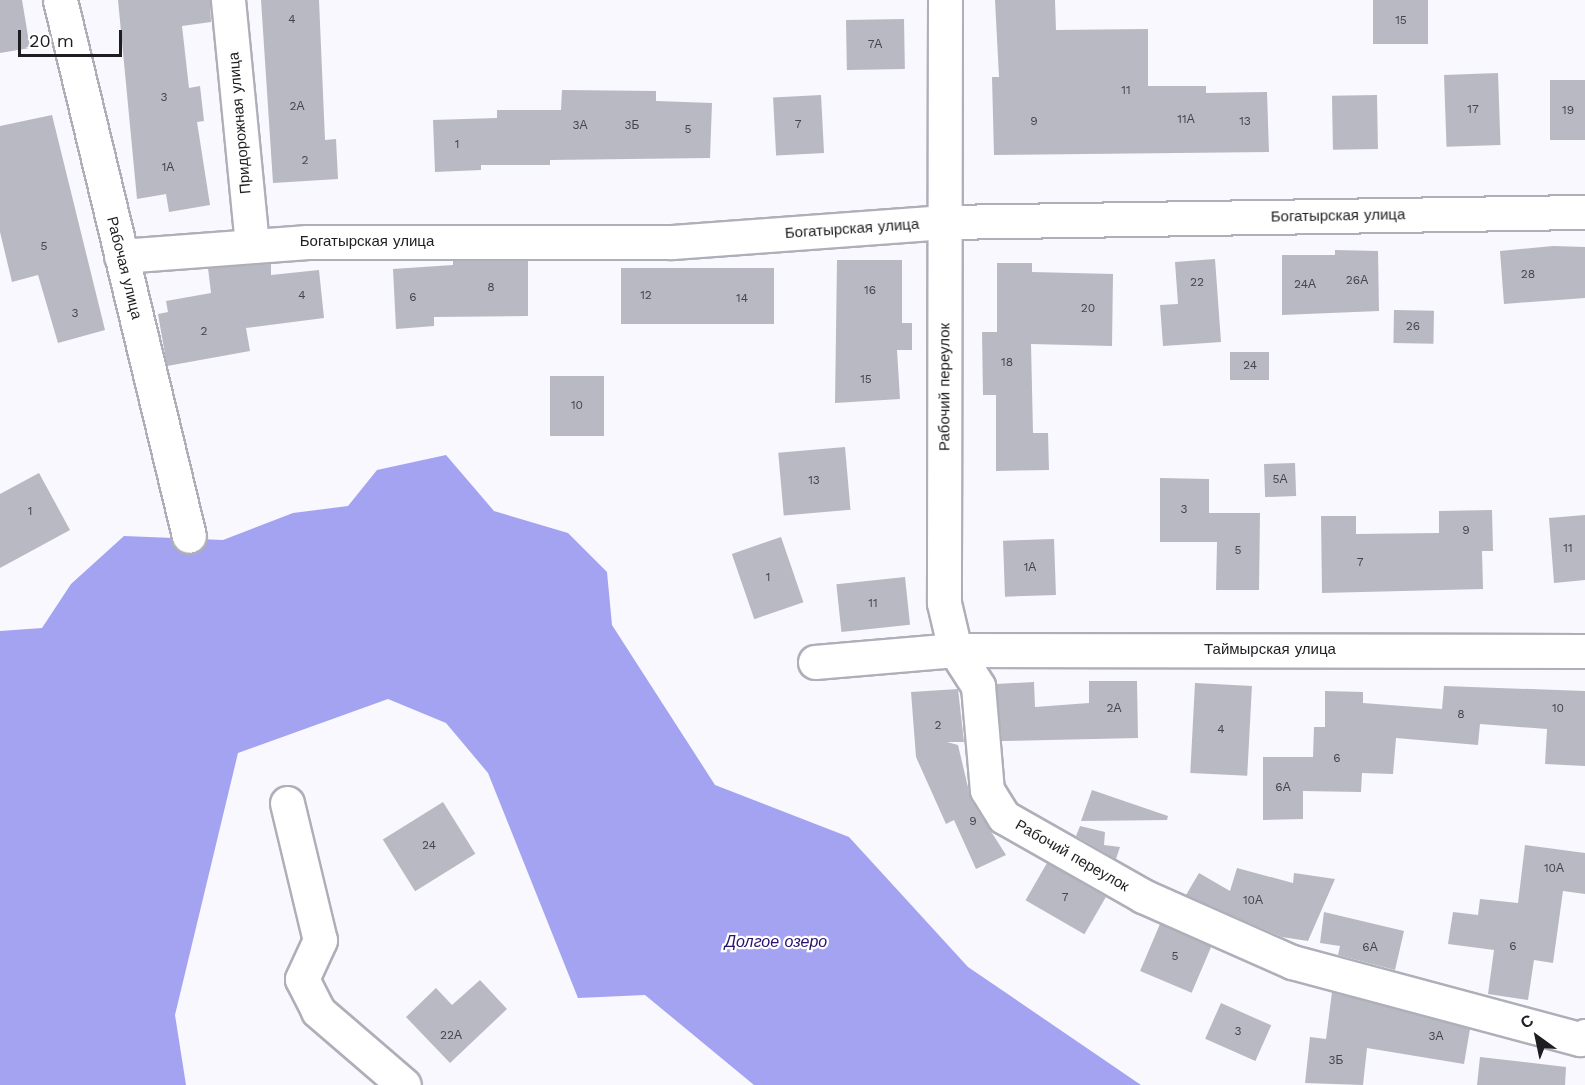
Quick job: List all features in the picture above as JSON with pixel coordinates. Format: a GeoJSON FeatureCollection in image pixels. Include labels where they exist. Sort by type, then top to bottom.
{"type":"FeatureCollection","features":[{"type":"Feature","properties":{"kind":"street","name":"Рабочая улица"},"geometry":{"type":"LineString","coordinates":[[60,0],[189,536]]}},
{"type":"Feature","properties":{"kind":"street","name":"Придорожная улица"},"geometry":{"type":"LineString","coordinates":[[228,0],[252,246]]}},
{"type":"Feature","properties":{"kind":"street","name":"Рабочий переулок"},"geometry":{"type":"LineString","coordinates":[[945,0],[944,603],[955,650],[978,686],[987,790],[1004,817],[1143,896],[1292,962],[1580,1039],[1585,1036]]}},
{"type":"Feature","properties":{"kind":"street","name":"Богатырская улица"},"geometry":{"type":"LineString","coordinates":[[121,256],[252,246],[672,242],[945,222],[1585,212]]}},
{"type":"Feature","properties":{"kind":"street","name":"Таймырская улица"},"geometry":{"type":"LineString","coordinates":[[815,662],[955,650],[1585,651]]}},
{"type":"Feature","properties":{"kind":"street"},"geometry":{"type":"LineString","coordinates":[[287,804],[320,940],[302,979],[318,1011],[404,1085]]}},
{"type":"Feature","properties":{"kind":"water","name":"Долгое озеро"},"geometry":{"type":"Polygon","coordinates":[[[446,455],[494,511],[568,533],[607,572],[612,625],[715,785],[849,837],[968,967],[1141,1085],[754,1085],[645,995],[578,998],[488,773],[446,723],[388,699],[238,753],[175,1015],[186,1085],[0,1085],[0,631],[42,628],[71,584],[124,536],[223,540],[293,513],[348,506],[377,470],[446,455]]]}},
{"type":"Feature","properties":{"kind":"building"},"geometry":{"type":"Polygon","coordinates":[[[0,0],[22,0],[30,48],[0,53],[0,0]]]}},
{"type":"Feature","properties":{"kind":"building"},"geometry":{"type":"Polygon","coordinates":[[[118,0],[210,0],[211,22],[182,26],[189,88],[200,86],[204,121],[197,122],[210,205],[169,212],[166,194],[137,199],[118,0]]]}},
{"type":"Feature","properties":{"kind":"building"},"geometry":{"type":"Polygon","coordinates":[[[261,0],[319,0],[325,140],[336,139],[338,179],[273,183],[261,0]]]}},
{"type":"Feature","properties":{"kind":"building"},"geometry":{"type":"Polygon","coordinates":[[[995,0],[1055,0],[1056,30],[1148,29],[1148,86],[1206,86],[1206,93],[1267,92],[1269,152],[994,155],[992,77],[999,77],[995,0]]]}},
{"type":"Feature","properties":{"kind":"building"},"geometry":{"type":"Polygon","coordinates":[[[1373,0],[1428,0],[1428,44],[1373,44],[1373,0]]]}},
{"type":"Feature","properties":{"kind":"building"},"geometry":{"type":"Polygon","coordinates":[[[904,19],[905,69],[847,70],[846,20],[904,19]]]}},
{"type":"Feature","properties":{"kind":"building"},"geometry":{"type":"Polygon","coordinates":[[[1498,73],[1501,145],[1447,147],[1444,75],[1498,73]]]}},
{"type":"Feature","properties":{"kind":"building"},"geometry":{"type":"Polygon","coordinates":[[[1550,80],[1585,80],[1585,140],[1550,140],[1550,80]]]}},
{"type":"Feature","properties":{"kind":"building"},"geometry":{"type":"Polygon","coordinates":[[[562,90],[656,91],[656,101],[712,103],[710,158],[550,160],[550,165],[481,165],[481,170],[435,172],[433,120],[497,118],[497,110],[561,110],[562,90]]]}},
{"type":"Feature","properties":{"kind":"building"},"geometry":{"type":"Polygon","coordinates":[[[821,95],[824,153],[776,155],[773,98],[821,95]]]}},
{"type":"Feature","properties":{"kind":"building"},"geometry":{"type":"Polygon","coordinates":[[[1377,95],[1378,149],[1333,150],[1332,96],[1377,95]]]}},
{"type":"Feature","properties":{"kind":"building"},"geometry":{"type":"Polygon","coordinates":[[[52,115],[105,330],[58,343],[38,275],[12,282],[0,232],[0,126],[52,115]]]}},
{"type":"Feature","properties":{"kind":"building"},"geometry":{"type":"Polygon","coordinates":[[[1553,246],[1585,247],[1585,298],[1504,304],[1500,251],[1553,246]]]}},
{"type":"Feature","properties":{"kind":"building"},"geometry":{"type":"Polygon","coordinates":[[[1335,250],[1378,251],[1379,311],[1282,315],[1282,255],[1335,255],[1335,250]]]}},
{"type":"Feature","properties":{"kind":"building"},"geometry":{"type":"Polygon","coordinates":[[[1215,259],[1221,342],[1163,346],[1160,305],[1178,304],[1175,262],[1215,259]]]}},
{"type":"Feature","properties":{"kind":"building"},"geometry":{"type":"Polygon","coordinates":[[[837,260],[902,260],[902,323],[912,323],[912,350],[897,350],[900,399],[835,403],[837,260]]]}},
{"type":"Feature","properties":{"kind":"building"},"geometry":{"type":"Polygon","coordinates":[[[453,261],[528,261],[528,316],[434,317],[434,326],[396,329],[393,269],[453,265],[453,261]]]}},
{"type":"Feature","properties":{"kind":"building"},"geometry":{"type":"Polygon","coordinates":[[[997,263],[1032,263],[1032,272],[1113,274],[1112,346],[1031,344],[1033,433],[1048,433],[1049,470],[996,471],[996,395],[983,395],[982,332],[997,332],[997,263]]]}},
{"type":"Feature","properties":{"kind":"building"},"geometry":{"type":"Polygon","coordinates":[[[271,264],[271,275],[319,270],[324,318],[246,328],[250,351],[167,366],[158,314],[168,312],[166,301],[211,293],[208,268],[271,264]]]}},
{"type":"Feature","properties":{"kind":"building"},"geometry":{"type":"Polygon","coordinates":[[[621,268],[774,268],[774,324],[621,324],[621,268]]]}},
{"type":"Feature","properties":{"kind":"building"},"geometry":{"type":"Polygon","coordinates":[[[1394,310],[1434,311],[1433,344],[1393,343],[1394,310]]]}},
{"type":"Feature","properties":{"kind":"building"},"geometry":{"type":"Polygon","coordinates":[[[1230,352],[1269,352],[1269,380],[1230,380],[1230,352]]]}},
{"type":"Feature","properties":{"kind":"building"},"geometry":{"type":"Polygon","coordinates":[[[550,376],[604,376],[604,436],[550,436],[550,376]]]}},
{"type":"Feature","properties":{"kind":"building"},"geometry":{"type":"Polygon","coordinates":[[[845,447],[850,510],[784,516],[778,453],[845,447]]]}},
{"type":"Feature","properties":{"kind":"building"},"geometry":{"type":"Polygon","coordinates":[[[1295,463],[1296,496],[1265,497],[1264,464],[1295,463]]]}},
{"type":"Feature","properties":{"kind":"building"},"geometry":{"type":"Polygon","coordinates":[[[39,473],[70,530],[0,568],[0,494],[39,473]]]}},
{"type":"Feature","properties":{"kind":"building"},"geometry":{"type":"Polygon","coordinates":[[[1160,478],[1209,479],[1209,513],[1260,513],[1259,590],[1216,590],[1217,542],[1160,542],[1160,478]]]}},
{"type":"Feature","properties":{"kind":"building"},"geometry":{"type":"Polygon","coordinates":[[[1492,510],[1493,551],[1482,551],[1483,589],[1322,593],[1321,516],[1356,516],[1356,534],[1439,533],[1439,511],[1492,510]]]}},
{"type":"Feature","properties":{"kind":"building"},"geometry":{"type":"Polygon","coordinates":[[[1585,515],[1585,580],[1554,583],[1549,518],[1585,515]]]}},
{"type":"Feature","properties":{"kind":"building"},"geometry":{"type":"Polygon","coordinates":[[[781,537],[803,602],[754,619],[732,554],[781,537]]]}},
{"type":"Feature","properties":{"kind":"building"},"geometry":{"type":"Polygon","coordinates":[[[1054,539],[1056,595],[1005,597],[1003,541],[1054,539]]]}},
{"type":"Feature","properties":{"kind":"building"},"geometry":{"type":"Polygon","coordinates":[[[905,577],[910,625],[841,632],[836,584],[905,577]]]}},
{"type":"Feature","properties":{"kind":"building"},"geometry":{"type":"Polygon","coordinates":[[[1089,681],[1137,681],[1138,738],[1002,741],[996,684],[1034,682],[1035,707],[1089,703],[1089,681]]]}},
{"type":"Feature","properties":{"kind":"building"},"geometry":{"type":"Polygon","coordinates":[[[1195,683],[1252,686],[1247,776],[1190,773],[1195,683]]]}},
{"type":"Feature","properties":{"kind":"building"},"geometry":{"type":"Polygon","coordinates":[[[1444,686],[1585,691],[1585,766],[1545,764],[1547,729],[1480,724],[1478,745],[1396,738],[1393,774],[1362,773],[1361,792],[1303,791],[1303,819],[1263,820],[1263,757],[1313,757],[1314,727],[1325,727],[1325,691],[1363,692],[1363,703],[1442,709],[1444,686]]]}},
{"type":"Feature","properties":{"kind":"building"},"geometry":{"type":"Polygon","coordinates":[[[958,689],[964,742],[947,742],[958,745],[971,800],[1006,855],[976,869],[954,820],[946,824],[916,757],[911,692],[958,689]]]}},
{"type":"Feature","properties":{"kind":"building"},"geometry":{"type":"Polygon","coordinates":[[[1092,790],[1168,816],[1167,820],[1081,821],[1092,790]]]}},
{"type":"Feature","properties":{"kind":"building"},"geometry":{"type":"Polygon","coordinates":[[[443,802],[475,854],[415,891],[383,840],[443,802]]]}},
{"type":"Feature","properties":{"kind":"building"},"geometry":{"type":"Polygon","coordinates":[[[1080,826],[1105,832],[1104,845],[1120,847],[1116,859],[1076,836],[1080,826]]]}},
{"type":"Feature","properties":{"kind":"building"},"geometry":{"type":"Polygon","coordinates":[[[1525,845],[1585,853],[1585,894],[1563,891],[1553,963],[1534,960],[1528,1000],[1488,994],[1494,950],[1448,944],[1453,912],[1478,915],[1480,899],[1518,903],[1525,845]]]}},
{"type":"Feature","properties":{"kind":"building"},"geometry":{"type":"Polygon","coordinates":[[[1047,863],[1106,897],[1084,934],[1026,900],[1047,863]]]}},
{"type":"Feature","properties":{"kind":"building"},"geometry":{"type":"Polygon","coordinates":[[[1237,868],[1293,883],[1294,873],[1335,879],[1308,941],[1282,937],[1186,895],[1199,873],[1230,891],[1237,868]]]}},
{"type":"Feature","properties":{"kind":"building"},"geometry":{"type":"Polygon","coordinates":[[[1324,912],[1404,931],[1395,970],[1338,955],[1340,946],[1320,943],[1324,912]]]}},
{"type":"Feature","properties":{"kind":"building"},"geometry":{"type":"Polygon","coordinates":[[[1160,924],[1212,946],[1192,993],[1140,971],[1160,924]]]}},
{"type":"Feature","properties":{"kind":"building"},"geometry":{"type":"Polygon","coordinates":[[[480,980],[507,1009],[450,1063],[406,1017],[436,988],[452,1005],[480,980]]]}},
{"type":"Feature","properties":{"kind":"building"},"geometry":{"type":"Polygon","coordinates":[[[1332,992],[1470,1029],[1464,1064],[1367,1048],[1363,1085],[1305,1083],[1310,1037],[1326,1039],[1332,992]]]}},
{"type":"Feature","properties":{"kind":"building"},"geometry":{"type":"Polygon","coordinates":[[[1221,1003],[1271,1025],[1255,1061],[1205,1039],[1221,1003]]]}},
{"type":"Feature","properties":{"kind":"building"},"geometry":{"type":"Polygon","coordinates":[[[1480,1057],[1566,1067],[1565,1085],[1477,1085],[1480,1057]]]}}]}
